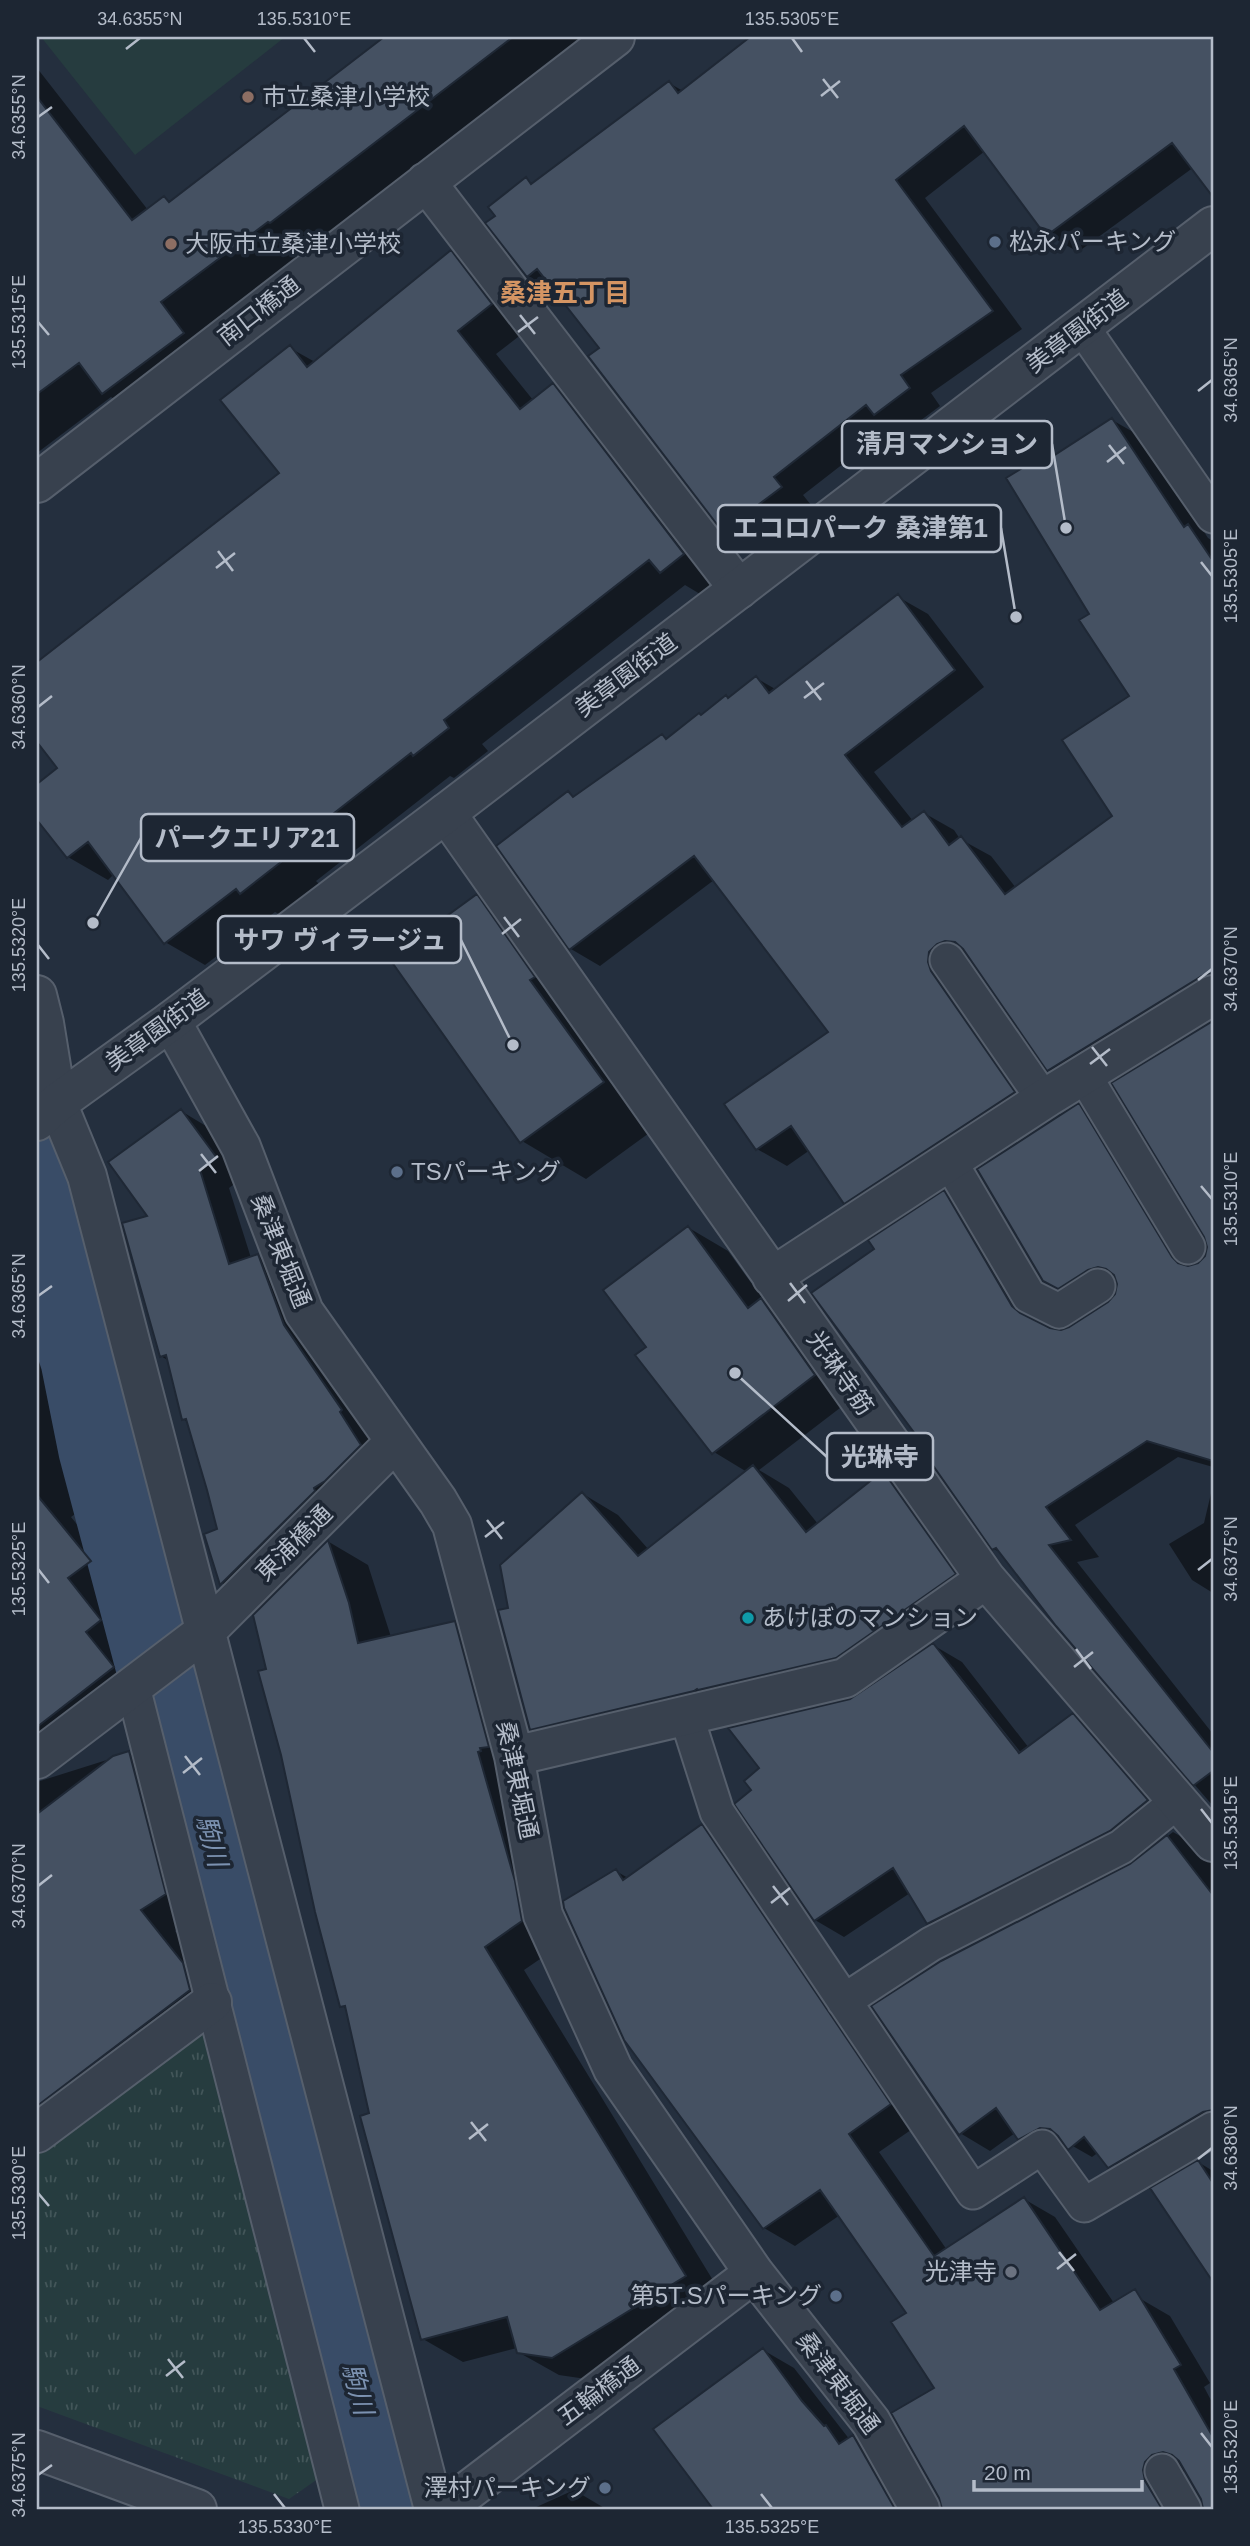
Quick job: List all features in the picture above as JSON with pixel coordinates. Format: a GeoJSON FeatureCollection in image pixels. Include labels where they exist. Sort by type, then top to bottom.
{"type":"FeatureCollection","features":[{"type":"Feature","properties":{"kind":"street","name":"南口橋通"},"geometry":{"type":"LineString","coordinates":[[37,483],[615,37]]}},
{"type":"Feature","properties":{"kind":"street"},"geometry":{"type":"LineString","coordinates":[[426,182],[739,589]]}},
{"type":"Feature","properties":{"kind":"street","name":"美章園街道"},"geometry":{"type":"LineString","coordinates":[[43,1115],[446,813],[1213,226]]}},
{"type":"Feature","properties":{"kind":"street","name":"光琳寺筋"},"geometry":{"type":"LineString","coordinates":[[446,813],[986,1579],[1200,1816]]}},
{"type":"Feature","properties":{"kind":"street"},"geometry":{"type":"LineString","coordinates":[[37,995],[44,1023],[43,1115],[87,1176],[199,1636],[434,2509]]}},
{"type":"Feature","properties":{"kind":"street"},"geometry":{"type":"LineString","coordinates":[[772,1277],[1044,1100],[1213,995]]}},
{"type":"Feature","properties":{"kind":"street","name":"桑津東堀通"},"geometry":{"type":"LineString","coordinates":[[171,1021],[241,1147],[304,1312],[438,1501],[452,1525],[514,1756],[543,1915],[613,2069],[754,2273],[871,2422],[920,2509]]}},
{"type":"Feature","properties":{"kind":"street","name":"東浦橋通"},"geometry":{"type":"LineString","coordinates":[[139,1683],[199,1636],[395,1442]]}},
{"type":"Feature","properties":{"kind":"street"},"geometry":{"type":"LineString","coordinates":[[514,1756],[845,1678],[986,1579]]}},
{"type":"Feature","properties":{"kind":"street"},"geometry":{"type":"LineString","coordinates":[[37,1759],[139,1683]]}},
{"type":"Feature","properties":{"kind":"street"},"geometry":{"type":"LineString","coordinates":[[37,2133],[212,2002]]}},
{"type":"Feature","properties":{"kind":"street","name":"五輪橋通"},"geometry":{"type":"LineString","coordinates":[[443,2509],[754,2273]]}},
{"type":"Feature","properties":{"kind":"street"},"geometry":{"type":"LineString","coordinates":[[37,2450],[197,2509]]}},
{"type":"Feature","properties":{"kind":"lane"},"geometry":{"type":"LineString","coordinates":[[1082,327],[1213,516]]}},
{"type":"Feature","properties":{"kind":"lane"},"geometry":{"type":"LineString","coordinates":[[947,960],[1044,1100]]}},
{"type":"Feature","properties":{"kind":"lane"},"geometry":{"type":"LineString","coordinates":[[1084,1075],[1188,1247]]}},
{"type":"Feature","properties":{"kind":"lane"},"geometry":{"type":"LineString","coordinates":[[950,1162],[1029,1296],[1059,1311],[1098,1286]]}},
{"type":"Feature","properties":{"kind":"lane"},"geometry":{"type":"LineString","coordinates":[[139,1683],[212,2002],[342,2509]]}},
{"type":"Feature","properties":{"kind":"lane"},"geometry":{"type":"LineString","coordinates":[[686,1715],[717,1812],[973,2192],[1042,2147],[1084,2205],[1213,2129]]}},
{"type":"Feature","properties":{"kind":"lane"},"geometry":{"type":"LineString","coordinates":[[844,2001],[931,1944],[1121,1847],[1200,1816]]}},
{"type":"Feature","properties":{"kind":"lane"},"geometry":{"type":"LineString","coordinates":[[1162,2472],[1184,2509]]}},
{"type":"Feature","properties":{"kind":"green space"},"geometry":{"type":"Polygon","coordinates":[[[41,37],[285,37],[135,155],[41,37]]]}},
{"type":"Feature","properties":{"kind":"green space"},"geometry":{"type":"Polygon","coordinates":[[[207,2023],[322,2476],[289,2499],[37,2406],[37,2153],[207,2023]]]}},
{"type":"Feature","properties":{"kind":"building"},"geometry":{"type":"Polygon","coordinates":[[[384,37],[513,37],[270,223],[161,302],[184,333],[102,394],[79,363],[37,394],[37,97],[132,220],[164,196],[169,202],[384,37]]]}},
{"type":"Feature","properties":{"kind":"building"},"geometry":{"type":"Polygon","coordinates":[[[750,37],[1213,37],[1213,197],[1172,143],[1046,236],[964,126],[896,180],[993,311],[901,375],[910,388],[874,415],[866,405],[774,477],[782,487],[734,523],[730,518],[719,527],[588,356],[599,348],[537,269],[527,277],[485,223],[495,216],[488,207],[526,177],[531,184],[669,81],[678,93],[750,37]]]}},
{"type":"Feature","properties":{"kind":"building"},"geometry":{"type":"Polygon","coordinates":[[[451,250],[492,304],[458,331],[520,409],[553,383],[684,554],[660,573],[649,560],[444,720],[449,728],[413,756],[411,753],[278,857],[281,862],[240,894],[236,889],[164,944],[88,842],[67,858],[37,820],[37,784],[57,768],[37,742],[37,662],[279,473],[220,400],[290,345],[307,367],[451,250]]]}},
{"type":"Feature","properties":{"kind":"building"},"geometry":{"type":"Polygon","coordinates":[[[1112,418],[1184,527],[1188,524],[1213,561],[1213,973],[1202,976],[1047,1071],[963,949],[955,942],[937,944],[929,952],[931,971],[1015,1092],[844,1204],[791,1126],[756,1150],[724,1104],[828,1032],[694,856],[569,950],[496,846],[568,791],[573,797],[662,734],[666,739],[699,713],[701,715],[726,695],[728,698],[756,676],[769,693],[898,594],[955,670],[845,755],[902,827],[924,811],[949,845],[961,836],[1005,894],[1112,816],[1062,740],[1129,696],[1079,620],[1089,614],[1006,478],[1050,451],[1053,456],[1112,418]]]}},
{"type":"Feature","properties":{"kind":"building"},"geometry":{"type":"Polygon","coordinates":[[[477,894],[535,977],[530,980],[604,1082],[520,1143],[389,958],[477,894]]]}},
{"type":"Feature","properties":{"kind":"building"},"geometry":{"type":"Polygon","coordinates":[[[1213,1021],[1213,1461],[1147,1441],[1046,1507],[1071,1540],[1049,1545],[1213,1752],[1213,1771],[1193,1786],[1056,1626],[996,1548],[992,1550],[918,1444],[921,1442],[811,1293],[874,1249],[868,1240],[944,1190],[1012,1306],[1020,1313],[1050,1328],[1061,1330],[1108,1302],[1115,1294],[1117,1284],[1114,1275],[1106,1269],[1098,1267],[1088,1270],[1058,1289],[1043,1281],[977,1169],[1079,1103],[1172,1257],[1178,1263],[1188,1266],[1198,1263],[1205,1256],[1207,1247],[1204,1237],[1111,1083],[1213,1021]]]}},
{"type":"Feature","properties":{"kind":"building"},"geometry":{"type":"Polygon","coordinates":[[[181,1109],[217,1158],[200,1170],[229,1264],[258,1254],[284,1325],[342,1410],[340,1412],[361,1445],[325,1481],[314,1488],[315,1491],[220,1585],[204,1534],[217,1529],[207,1490],[186,1419],[182,1420],[166,1355],[160,1357],[122,1223],[147,1216],[108,1162],[181,1109]]]}},
{"type":"Feature","properties":{"kind":"building"},"geometry":{"type":"Polygon","coordinates":[[[688,1226],[748,1308],[761,1298],[815,1375],[712,1454],[635,1355],[646,1347],[603,1290],[688,1226]]]}},
{"type":"Feature","properties":{"kind":"building"},"geometry":{"type":"Polygon","coordinates":[[[753,1465],[806,1532],[883,1471],[956,1574],[836,1658],[530,1730],[498,1610],[508,1608],[500,1565],[582,1492],[638,1556],[753,1465]]]}},
{"type":"Feature","properties":{"kind":"building"},"geometry":{"type":"Polygon","coordinates":[[[37,1495],[91,1561],[68,1578],[101,1620],[86,1632],[114,1667],[37,1727],[37,1495]]]}},
{"type":"Feature","properties":{"kind":"building"},"geometry":{"type":"Polygon","coordinates":[[[328,1540],[349,1603],[358,1643],[455,1621],[489,1747],[480,1748],[481,1751],[478,1752],[515,1881],[522,1921],[485,1947],[686,2276],[552,2358],[517,2353],[507,2317],[421,2340],[360,2116],[369,2113],[345,2006],[340,2007],[315,1912],[281,1755],[258,1671],[266,1669],[253,1615],[328,1540]]]}},
{"type":"Feature","properties":{"kind":"building"},"geometry":{"type":"Polygon","coordinates":[[[933,1643],[1019,1753],[1073,1713],[1148,1800],[1110,1831],[927,1924],[893,1868],[814,1921],[734,1804],[751,1790],[744,1781],[759,1768],[728,1728],[850,1699],[933,1643]]]}},
{"type":"Feature","properties":{"kind":"building"},"geometry":{"type":"Polygon","coordinates":[[[129,1751],[166,1894],[141,1910],[183,1963],[190,1990],[37,2106],[37,1814],[113,1756],[129,1751]]]}},
{"type":"Feature","properties":{"kind":"building"},"geometry":{"type":"Polygon","coordinates":[[[702,1824],[891,2104],[849,2134],[934,2256],[1024,2197],[1100,2310],[1135,2289],[1181,2365],[1174,2369],[1213,2437],[1213,2509],[1203,2509],[1201,2499],[1179,2461],[1163,2452],[1152,2455],[1145,2462],[1143,2470],[1145,2481],[1162,2509],[942,2509],[939,2498],[891,2413],[934,2388],[891,2322],[906,2313],[820,2190],[763,2229],[624,2040],[564,1908],[563,1901],[616,1869],[623,1880],[702,1824]]]}},
{"type":"Feature","properties":{"kind":"building"},"geometry":{"type":"Polygon","coordinates":[[[1167,1835],[1213,1895],[1213,2110],[1203,2112],[1108,2168],[1084,2137],[1068,2150],[1050,2129],[1040,2128],[1018,2140],[996,2108],[959,2135],[871,2006],[941,1961],[1130,1864],[1167,1835]]]}},
{"type":"Feature","properties":{"kind":"building"},"geometry":{"type":"Polygon","coordinates":[[[1198,2160],[1213,2183],[1213,2282],[1150,2188],[1198,2160]]]}},
{"type":"Feature","properties":{"kind":"building"},"geometry":{"type":"Polygon","coordinates":[[[763,2348],[802,2401],[824,2426],[826,2425],[839,2444],[853,2435],[895,2509],[713,2509],[653,2429],[763,2348]]]}},
{"type":"Feature","properties":{"kind":"waterway","name":"駒川"},"geometry":{"type":"LineString","coordinates":[[37,1172],[52,1239],[90,1357],[108,1447],[390,2509]]}},
{"type":"Feature","properties":{"kind":"place","name":"市立桑津小学校"},"geometry":{"type":"Point","coordinates":[248,97]}},
{"type":"Feature","properties":{"kind":"place","name":"松永パーキング"},"geometry":{"type":"Point","coordinates":[995,242]}},
{"type":"Feature","properties":{"kind":"place","name":"大阪市立桑津小学校"},"geometry":{"type":"Point","coordinates":[171,244]}},
{"type":"Feature","properties":{"kind":"place","name":"清月マンション"},"geometry":{"type":"Point","coordinates":[1066,528]}},
{"type":"Feature","properties":{"kind":"place","name":"エコロパーク 桑津第1"},"geometry":{"type":"Point","coordinates":[1016,617]}},
{"type":"Feature","properties":{"kind":"place","name":"パークエリア21"},"geometry":{"type":"Point","coordinates":[93,923]}},
{"type":"Feature","properties":{"kind":"place","name":"サワ ヴィラージュ"},"geometry":{"type":"Point","coordinates":[513,1045]}},
{"type":"Feature","properties":{"kind":"place","name":"TSパーキング"},"geometry":{"type":"Point","coordinates":[397,1172]}},
{"type":"Feature","properties":{"kind":"place","name":"光琳寺"},"geometry":{"type":"Point","coordinates":[735,1373]}},
{"type":"Feature","properties":{"kind":"place","name":"あけぼのマンション"},"geometry":{"type":"Point","coordinates":[748,1618]}},
{"type":"Feature","properties":{"kind":"place","name":"光津寺"},"geometry":{"type":"Point","coordinates":[1011,2272]}},
{"type":"Feature","properties":{"kind":"place","name":"第5T.Sパーキング"},"geometry":{"type":"Point","coordinates":[836,2296]}},
{"type":"Feature","properties":{"kind":"place","name":"澤村パーキング"},"geometry":{"type":"Point","coordinates":[605,2488]}},
{"type":"Feature","properties":{"kind":"district","name":"桑津五丁目"},"geometry":{"type":"Point","coordinates":[565,293]}}]}
